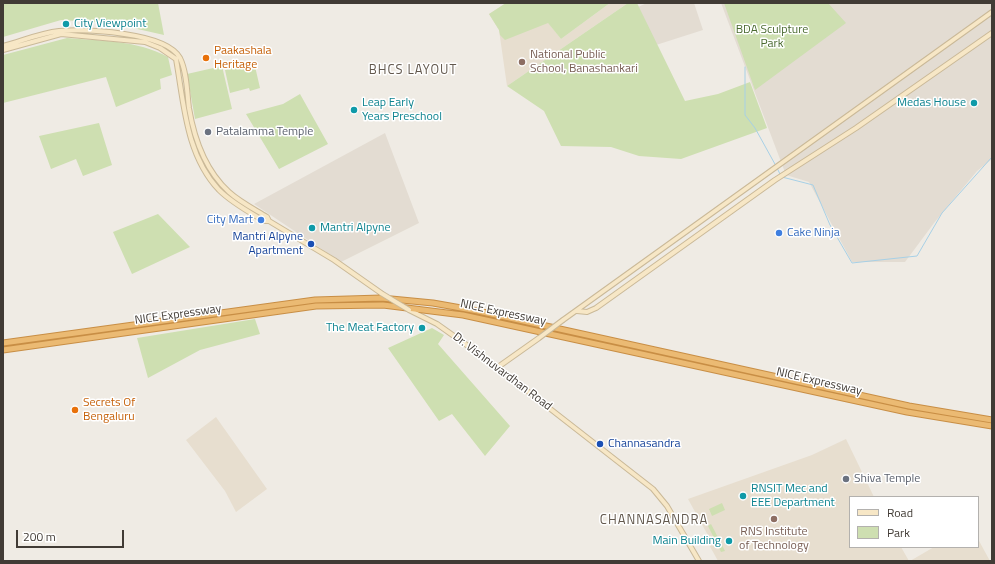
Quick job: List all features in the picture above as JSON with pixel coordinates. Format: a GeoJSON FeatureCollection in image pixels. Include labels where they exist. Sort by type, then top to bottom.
{"type":"FeatureCollection","features":[{"type":"Feature","properties":{"kind":"highway","name":"NICE Expressway"},"geometry":{"type":"LineString","coordinates":[[3,343],[137,323],[315,300],[381,298],[433,303],[616,341],[909,406],[992,420]]}},
{"type":"Feature","properties":{"kind":"highway","name":"NICE Expressway"},"geometry":{"type":"LineString","coordinates":[[3,350],[316,306],[383,305],[463,314],[907,412],[992,426]]}},
{"type":"Feature","properties":{"kind":"main road"},"geometry":{"type":"LineString","coordinates":[[498,368],[563,320],[775,170],[992,12]]}},
{"type":"Feature","properties":{"kind":"main road","name":"Dr. Vishnuvardhan Road"},"geometry":{"type":"LineString","coordinates":[[3,46],[48,33],[89,31],[148,38],[175,50],[181,61],[192,126],[204,158],[212,172],[229,193],[267,218],[269,221],[334,260],[381,293],[409,310],[437,324],[498,368],[657,492],[699,561]]}},
{"type":"Feature","properties":{"kind":"main road"},"geometry":{"type":"LineString","coordinates":[[577,311],[587,312],[596,308],[780,177],[856,128],[992,33]]}},
{"type":"Feature","properties":{"kind":"main road","name":"Dr. Vishnuvardhan Road"},"geometry":{"type":"LineString","coordinates":[[3,50],[61,34],[144,42],[170,54],[176,59],[186,124],[204,169],[220,190],[234,202],[264,221],[269,221]]}},
{"type":"Feature","properties":{"kind":"shaded area","name":"National Public School, Banashankari"},"geometry":{"type":"Polygon","coordinates":[[[506,3],[533,3],[561,39],[610,3],[628,3],[507,86],[499,30],[489,14],[506,3]]]}},
{"type":"Feature","properties":{"kind":"shaded area"},"geometry":{"type":"Polygon","coordinates":[[[647,3],[694,3],[703,30],[656,45],[638,7],[647,3]]]}},
{"type":"Feature","properties":{"kind":"shaded area"},"geometry":{"type":"Polygon","coordinates":[[[721,3],[992,3],[992,159],[977,171],[934,223],[905,262],[852,262],[809,182],[786,175],[721,3]]]}},
{"type":"Feature","properties":{"kind":"shaded area","name":"Mantri Alpyne"},"geometry":{"type":"Polygon","coordinates":[[[385,133],[419,223],[341,262],[254,204],[385,133]]]}},
{"type":"Feature","properties":{"kind":"shaded area"},"geometry":{"type":"Polygon","coordinates":[[[216,417],[267,489],[236,512],[225,491],[186,440],[216,417]]]}},
{"type":"Feature","properties":{"kind":"shaded area","name":"RNS Institute of Technology"},"geometry":{"type":"Polygon","coordinates":[[[846,439],[874,496],[849,496],[849,548],[902,548],[909,561],[718,561],[707,541],[710,539],[688,499],[812,455],[846,439]]]}},
{"type":"Feature","properties":{"kind":"shaded area"},"geometry":{"type":"Polygon","coordinates":[[[979,541],[990,561],[910,561],[932,548],[979,548],[979,541]]]}},
{"type":"Feature","properties":{"kind":"green space"},"geometry":{"type":"Polygon","coordinates":[[[3,3],[158,3],[164,35],[111,23],[61,20],[3,37],[3,3]]]}},
{"type":"Feature","properties":{"kind":"green space"},"geometry":{"type":"Polygon","coordinates":[[[506,3],[610,3],[561,39],[548,23],[505,40],[500,35],[499,30],[489,14],[506,3]]]}},
{"type":"Feature","properties":{"kind":"green space"},"geometry":{"type":"Polygon","coordinates":[[[628,3],[637,3],[685,101],[718,94],[750,82],[767,128],[681,159],[639,156],[611,147],[561,146],[544,111],[507,86],[628,3]]]}},
{"type":"Feature","properties":{"kind":"green space","name":"BDA Sculpture Park"},"geometry":{"type":"Polygon","coordinates":[[[724,3],[828,3],[846,23],[755,90],[724,3]]]}},
{"type":"Feature","properties":{"kind":"green space"},"geometry":{"type":"Polygon","coordinates":[[[67,38],[119,42],[156,51],[168,57],[172,75],[160,79],[161,89],[116,107],[106,77],[3,103],[3,55],[67,38]]]}},
{"type":"Feature","properties":{"kind":"green space"},"geometry":{"type":"Polygon","coordinates":[[[254,62],[260,88],[250,91],[249,88],[230,93],[225,70],[254,62]]]}},
{"type":"Feature","properties":{"kind":"green space"},"geometry":{"type":"Polygon","coordinates":[[[222,66],[232,109],[195,119],[187,74],[222,66]]]}},
{"type":"Feature","properties":{"kind":"green space"},"geometry":{"type":"Polygon","coordinates":[[[300,94],[328,144],[279,169],[246,114],[283,104],[300,94]]]}},
{"type":"Feature","properties":{"kind":"green space"},"geometry":{"type":"Polygon","coordinates":[[[99,123],[112,165],[83,176],[76,159],[51,169],[39,136],[99,123]]]}},
{"type":"Feature","properties":{"kind":"green space"},"geometry":{"type":"Polygon","coordinates":[[[158,214],[190,247],[132,274],[113,232],[158,214]]]}},
{"type":"Feature","properties":{"kind":"green space"},"geometry":{"type":"Polygon","coordinates":[[[255,319],[260,334],[200,350],[148,378],[137,338],[255,319]]]}},
{"type":"Feature","properties":{"kind":"green space"},"geometry":{"type":"Polygon","coordinates":[[[432,328],[444,335],[438,344],[510,426],[485,456],[452,414],[439,421],[388,348],[432,328]]]}},
{"type":"Feature","properties":{"kind":"green space"},"geometry":{"type":"Polygon","coordinates":[[[722,503],[725,510],[712,516],[709,509],[722,503]]]}},
{"type":"Feature","properties":{"kind":"green space"},"geometry":{"type":"Polygon","coordinates":[[[711,524],[725,551],[721,552],[708,526],[711,524]]]}},
{"type":"Feature","properties":{"kind":"waterway"},"geometry":{"type":"LineString","coordinates":[[745,67],[745,115],[755,128],[776,166]]}},
{"type":"Feature","properties":{"kind":"waterway"},"geometry":{"type":"LineString","coordinates":[[782,177],[813,185],[830,225],[852,263],[917,256],[942,213],[992,157]]}},
{"type":"Feature","properties":{"kind":"waterway"},"geometry":{"type":"LineString","coordinates":[[777,168],[780,174]]}},
{"type":"Feature","properties":{"kind":"place","name":"City Viewpoint"},"geometry":{"type":"Point","coordinates":[66,24]}},
{"type":"Feature","properties":{"kind":"place","name":"Paakashala Heritage"},"geometry":{"type":"Point","coordinates":[206,58]}},
{"type":"Feature","properties":{"kind":"place","name":"National Public School, Banashankari"},"geometry":{"type":"Point","coordinates":[522,62]}},
{"type":"Feature","properties":{"kind":"place","name":"Medas House"},"geometry":{"type":"Point","coordinates":[974,103]}},
{"type":"Feature","properties":{"kind":"place","name":"Leap Early Years Preschool"},"geometry":{"type":"Point","coordinates":[354,110]}},
{"type":"Feature","properties":{"kind":"place","name":"Patalamma Temple"},"geometry":{"type":"Point","coordinates":[208,132]}},
{"type":"Feature","properties":{"kind":"place","name":"City Mart"},"geometry":{"type":"Point","coordinates":[261,220]}},
{"type":"Feature","properties":{"kind":"place","name":"Mantri Alpyne"},"geometry":{"type":"Point","coordinates":[312,228]}},
{"type":"Feature","properties":{"kind":"place","name":"Cake Ninja"},"geometry":{"type":"Point","coordinates":[779,233]}},
{"type":"Feature","properties":{"kind":"place","name":"Mantri Alpyne Apartment"},"geometry":{"type":"Point","coordinates":[311,244]}},
{"type":"Feature","properties":{"kind":"place","name":"The Meat Factory"},"geometry":{"type":"Point","coordinates":[422,328]}},
{"type":"Feature","properties":{"kind":"place","name":"Secrets Of Bengaluru"},"geometry":{"type":"Point","coordinates":[75,410]}},
{"type":"Feature","properties":{"kind":"place","name":"Channasandra"},"geometry":{"type":"Point","coordinates":[600,444]}},
{"type":"Feature","properties":{"kind":"place","name":"Shiva Temple"},"geometry":{"type":"Point","coordinates":[846,479]}},
{"type":"Feature","properties":{"kind":"place","name":"RNSIT Mec and EEE Department"},"geometry":{"type":"Point","coordinates":[743,496]}},
{"type":"Feature","properties":{"kind":"place","name":"RNS Institute of Technology"},"geometry":{"type":"Point","coordinates":[774,519]}},
{"type":"Feature","properties":{"kind":"place","name":"Main Building"},"geometry":{"type":"Point","coordinates":[729,541]}},
{"type":"Feature","properties":{"kind":"district","name":"BHCS LAYOUT"},"geometry":{"type":"Point","coordinates":[413,71]}},
{"type":"Feature","properties":{"kind":"district","name":"CHANNASANDRA"},"geometry":{"type":"Point","coordinates":[654,521]}}]}
